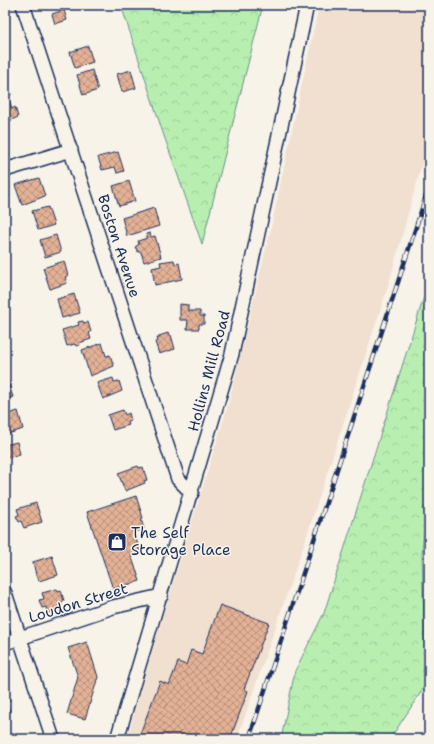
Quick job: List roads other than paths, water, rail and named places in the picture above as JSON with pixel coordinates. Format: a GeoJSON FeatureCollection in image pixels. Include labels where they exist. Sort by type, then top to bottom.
{"type":"FeatureCollection","features":[{"type":"Feature","properties":{"kind":"street","name":"Boston Avenue"},"geometry":{"type":"LineString","coordinates":[[23,5],[178,479],[192,493]]}},
{"type":"Feature","properties":{"kind":"street","name":"Hollins Mill Road"},"geometry":{"type":"LineString","coordinates":[[117,739],[192,493],[232,354],[307,5]]}},
{"type":"Feature","properties":{"kind":"street"},"geometry":{"type":"LineString","coordinates":[[5,170],[71,150]]}},
{"type":"Feature","properties":{"kind":"street"},"geometry":{"type":"LineString","coordinates":[[5,593],[53,739]]}},
{"type":"Feature","properties":{"kind":"street","name":"Loudon Street"},"geometry":{"type":"LineString","coordinates":[[5,643],[113,607],[161,596]]}},
{"type":"Feature","properties":{"kind":"railway"},"geometry":{"type":"LineString","coordinates":[[249,739],[429,187]]}},
{"type":"Feature","properties":{"kind":"place","name":"The Self Storage Place"},"geometry":{"type":"Point","coordinates":[117,542]}}]}
